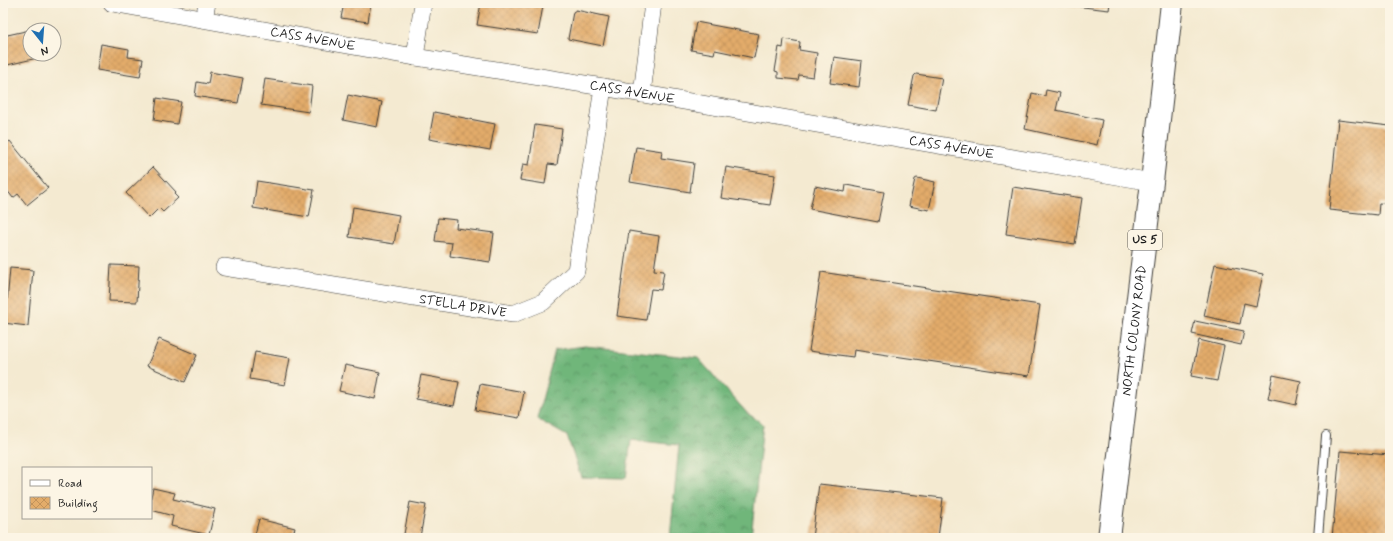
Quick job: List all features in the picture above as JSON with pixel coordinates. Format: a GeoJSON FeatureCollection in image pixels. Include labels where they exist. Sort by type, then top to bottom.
{"type":"FeatureCollection","features":[{"type":"Feature","properties":{"kind":"main road","name":"NORTH COLONY ROAD"},"geometry":{"type":"LineString","coordinates":[[1108,538],[1152,182],[1172,3]]}},
{"type":"Feature","properties":{"kind":"street","name":"CASS AVENUE"},"geometry":{"type":"LineString","coordinates":[[112,3],[206,11],[415,57],[603,87],[1152,182]]}},
{"type":"Feature","properties":{"kind":"street"},"geometry":{"type":"LineString","coordinates":[[415,57],[423,3]]}},
{"type":"Feature","properties":{"kind":"street"},"geometry":{"type":"LineString","coordinates":[[642,94],[654,3]]}},
{"type":"Feature","properties":{"kind":"street","name":"STELLA DRIVE"},"geometry":{"type":"LineString","coordinates":[[224,267],[513,314],[543,302],[576,271],[603,87]]}},
{"type":"Feature","properties":{"kind":"lane"},"geometry":{"type":"LineString","coordinates":[[1318,538],[1326,436]]}},
{"type":"Feature","properties":{"kind":"green space"},"geometry":{"type":"Polygon","coordinates":[[[585,346],[698,358],[747,413],[763,424],[751,538],[670,538],[679,445],[631,440],[626,478],[581,477],[567,436],[537,419],[555,350],[585,346]]]}},
{"type":"Feature","properties":{"kind":"building"},"geometry":{"type":"Polygon","coordinates":[[[344,3],[371,3],[368,22],[341,18],[344,3]]]}},
{"type":"Feature","properties":{"kind":"building"},"geometry":{"type":"Polygon","coordinates":[[[481,3],[521,3],[543,6],[538,34],[477,25],[481,3]]]}},
{"type":"Feature","properties":{"kind":"building"},"geometry":{"type":"Polygon","coordinates":[[[1057,3],[1110,3],[1109,10],[1057,3]]]}},
{"type":"Feature","properties":{"kind":"building"},"geometry":{"type":"Polygon","coordinates":[[[576,10],[609,17],[603,46],[568,39],[573,12],[576,10]]]}},
{"type":"Feature","properties":{"kind":"building"},"geometry":{"type":"Polygon","coordinates":[[[696,22],[759,34],[754,58],[715,50],[714,54],[691,50],[696,22]]]}},
{"type":"Feature","properties":{"kind":"building"},"geometry":{"type":"Polygon","coordinates":[[[22,32],[22,62],[3,66],[3,36],[22,32]]]}},
{"type":"Feature","properties":{"kind":"building"},"geometry":{"type":"Polygon","coordinates":[[[784,39],[800,42],[799,50],[817,53],[813,77],[799,75],[798,80],[778,78],[778,72],[775,71],[779,47],[783,48],[784,39]]]}},
{"type":"Feature","properties":{"kind":"building"},"geometry":{"type":"Polygon","coordinates":[[[101,44],[129,49],[128,57],[143,59],[140,77],[97,70],[101,44]]]}},
{"type":"Feature","properties":{"kind":"building"},"geometry":{"type":"Polygon","coordinates":[[[834,57],[862,61],[859,87],[830,83],[834,57]]]}},
{"type":"Feature","properties":{"kind":"building"},"geometry":{"type":"Polygon","coordinates":[[[210,72],[243,78],[238,103],[195,96],[197,82],[208,84],[210,72]]]}},
{"type":"Feature","properties":{"kind":"building"},"geometry":{"type":"Polygon","coordinates":[[[916,74],[942,78],[936,110],[908,105],[914,76],[916,74]]]}},
{"type":"Feature","properties":{"kind":"building"},"geometry":{"type":"Polygon","coordinates":[[[265,79],[312,86],[309,112],[261,105],[265,79]]]}},
{"type":"Feature","properties":{"kind":"building"},"geometry":{"type":"Polygon","coordinates":[[[1046,90],[1060,93],[1056,110],[1102,120],[1097,145],[1025,129],[1032,93],[1045,96],[1046,90]]]}},
{"type":"Feature","properties":{"kind":"building"},"geometry":{"type":"Polygon","coordinates":[[[348,95],[382,102],[377,127],[343,120],[348,95]]]}},
{"type":"Feature","properties":{"kind":"building"},"geometry":{"type":"Polygon","coordinates":[[[157,98],[181,102],[177,124],[154,120],[157,98]]]}},
{"type":"Feature","properties":{"kind":"building"},"geometry":{"type":"Polygon","coordinates":[[[434,112],[495,124],[490,150],[429,139],[434,112]]]}},
{"type":"Feature","properties":{"kind":"building"},"geometry":{"type":"Polygon","coordinates":[[[1338,120],[1390,126],[1390,204],[1379,203],[1378,215],[1329,210],[1338,120]]]}},
{"type":"Feature","properties":{"kind":"building"},"geometry":{"type":"Polygon","coordinates":[[[535,125],[562,129],[557,165],[548,164],[545,184],[520,180],[523,164],[529,165],[535,125]]]}},
{"type":"Feature","properties":{"kind":"building"},"geometry":{"type":"Polygon","coordinates":[[[10,141],[48,188],[27,205],[18,194],[13,198],[3,185],[3,146],[10,141]]]}},
{"type":"Feature","properties":{"kind":"building"},"geometry":{"type":"Polygon","coordinates":[[[636,147],[662,151],[661,158],[694,163],[690,192],[630,182],[636,147]]]}},
{"type":"Feature","properties":{"kind":"building"},"geometry":{"type":"Polygon","coordinates":[[[153,167],[176,192],[174,194],[178,198],[163,212],[159,208],[149,218],[126,193],[153,167]]]}},
{"type":"Feature","properties":{"kind":"building"},"geometry":{"type":"Polygon","coordinates":[[[726,167],[775,175],[770,205],[721,198],[726,167]]]}},
{"type":"Feature","properties":{"kind":"building"},"geometry":{"type":"Polygon","coordinates":[[[917,178],[935,182],[929,210],[909,206],[915,179],[917,178]]]}},
{"type":"Feature","properties":{"kind":"building"},"geometry":{"type":"Polygon","coordinates":[[[257,181],[314,190],[309,217],[253,208],[257,181]]]}},
{"type":"Feature","properties":{"kind":"building"},"geometry":{"type":"Polygon","coordinates":[[[846,185],[884,192],[878,222],[810,209],[815,186],[845,192],[846,185]]]}},
{"type":"Feature","properties":{"kind":"building"},"geometry":{"type":"Polygon","coordinates":[[[1013,187],[1082,198],[1075,244],[1006,234],[1013,187]]]}},
{"type":"Feature","properties":{"kind":"building"},"geometry":{"type":"Polygon","coordinates":[[[353,207],[399,215],[394,244],[349,237],[353,207]]]}},
{"type":"Feature","properties":{"kind":"building"},"geometry":{"type":"Polygon","coordinates":[[[438,218],[457,220],[456,228],[494,233],[490,262],[450,256],[452,243],[435,241],[438,218]]]}},
{"type":"Feature","properties":{"kind":"building"},"geometry":{"type":"Polygon","coordinates":[[[629,231],[659,236],[654,270],[664,271],[661,290],[651,289],[646,320],[617,316],[629,231]]]}},
{"type":"Feature","properties":{"kind":"building"},"geometry":{"type":"Polygon","coordinates":[[[1215,264],[1263,274],[1256,306],[1244,303],[1240,324],[1204,316],[1215,264]]]}},
{"type":"Feature","properties":{"kind":"building"},"geometry":{"type":"Polygon","coordinates":[[[111,265],[139,266],[137,302],[109,301],[111,265]]]}},
{"type":"Feature","properties":{"kind":"building"},"geometry":{"type":"Polygon","coordinates":[[[10,268],[33,270],[28,326],[3,323],[3,302],[7,303],[10,268]]]}},
{"type":"Feature","properties":{"kind":"building"},"geometry":{"type":"Polygon","coordinates":[[[821,272],[1040,305],[1029,376],[854,350],[853,357],[809,351],[821,272]]]}},
{"type":"Feature","properties":{"kind":"building"},"geometry":{"type":"Polygon","coordinates":[[[1195,321],[1244,331],[1241,345],[1192,334],[1195,321]]]}},
{"type":"Feature","properties":{"kind":"building"},"geometry":{"type":"Polygon","coordinates":[[[159,339],[197,355],[185,382],[147,366],[159,339]]]}},
{"type":"Feature","properties":{"kind":"building"},"geometry":{"type":"Polygon","coordinates":[[[1199,340],[1224,346],[1217,381],[1191,376],[1199,340]]]}},
{"type":"Feature","properties":{"kind":"building"},"geometry":{"type":"Polygon","coordinates":[[[255,352],[290,358],[285,385],[250,379],[255,352]]]}},
{"type":"Feature","properties":{"kind":"building"},"geometry":{"type":"Polygon","coordinates":[[[345,365],[380,372],[375,399],[339,391],[345,365]]]}},
{"type":"Feature","properties":{"kind":"building"},"geometry":{"type":"Polygon","coordinates":[[[421,375],[459,382],[454,406],[416,399],[421,375]]]}},
{"type":"Feature","properties":{"kind":"building"},"geometry":{"type":"Polygon","coordinates":[[[1273,375],[1301,381],[1296,405],[1268,399],[1273,375]]]}},
{"type":"Feature","properties":{"kind":"building"},"geometry":{"type":"Polygon","coordinates":[[[480,384],[524,392],[519,418],[475,410],[480,384]]]}},
{"type":"Feature","properties":{"kind":"building"},"geometry":{"type":"Polygon","coordinates":[[[3,408],[5,408],[4,419],[3,419],[3,408]]]}},
{"type":"Feature","properties":{"kind":"building"},"geometry":{"type":"Polygon","coordinates":[[[1340,451],[1390,455],[1390,538],[1332,538],[1340,451]]]}},
{"type":"Feature","properties":{"kind":"building"},"geometry":{"type":"Polygon","coordinates":[[[819,484],[943,498],[938,538],[812,538],[819,484]]]}},
{"type":"Feature","properties":{"kind":"building"},"geometry":{"type":"Polygon","coordinates":[[[153,488],[175,493],[173,499],[215,509],[209,535],[171,526],[173,516],[152,510],[153,488]]]}},
{"type":"Feature","properties":{"kind":"building"},"geometry":{"type":"Polygon","coordinates":[[[410,502],[426,505],[420,537],[404,534],[410,502]]]}},
{"type":"Feature","properties":{"kind":"building"},"geometry":{"type":"Polygon","coordinates":[[[259,519],[295,528],[292,538],[254,538],[259,519]]]}}]}
